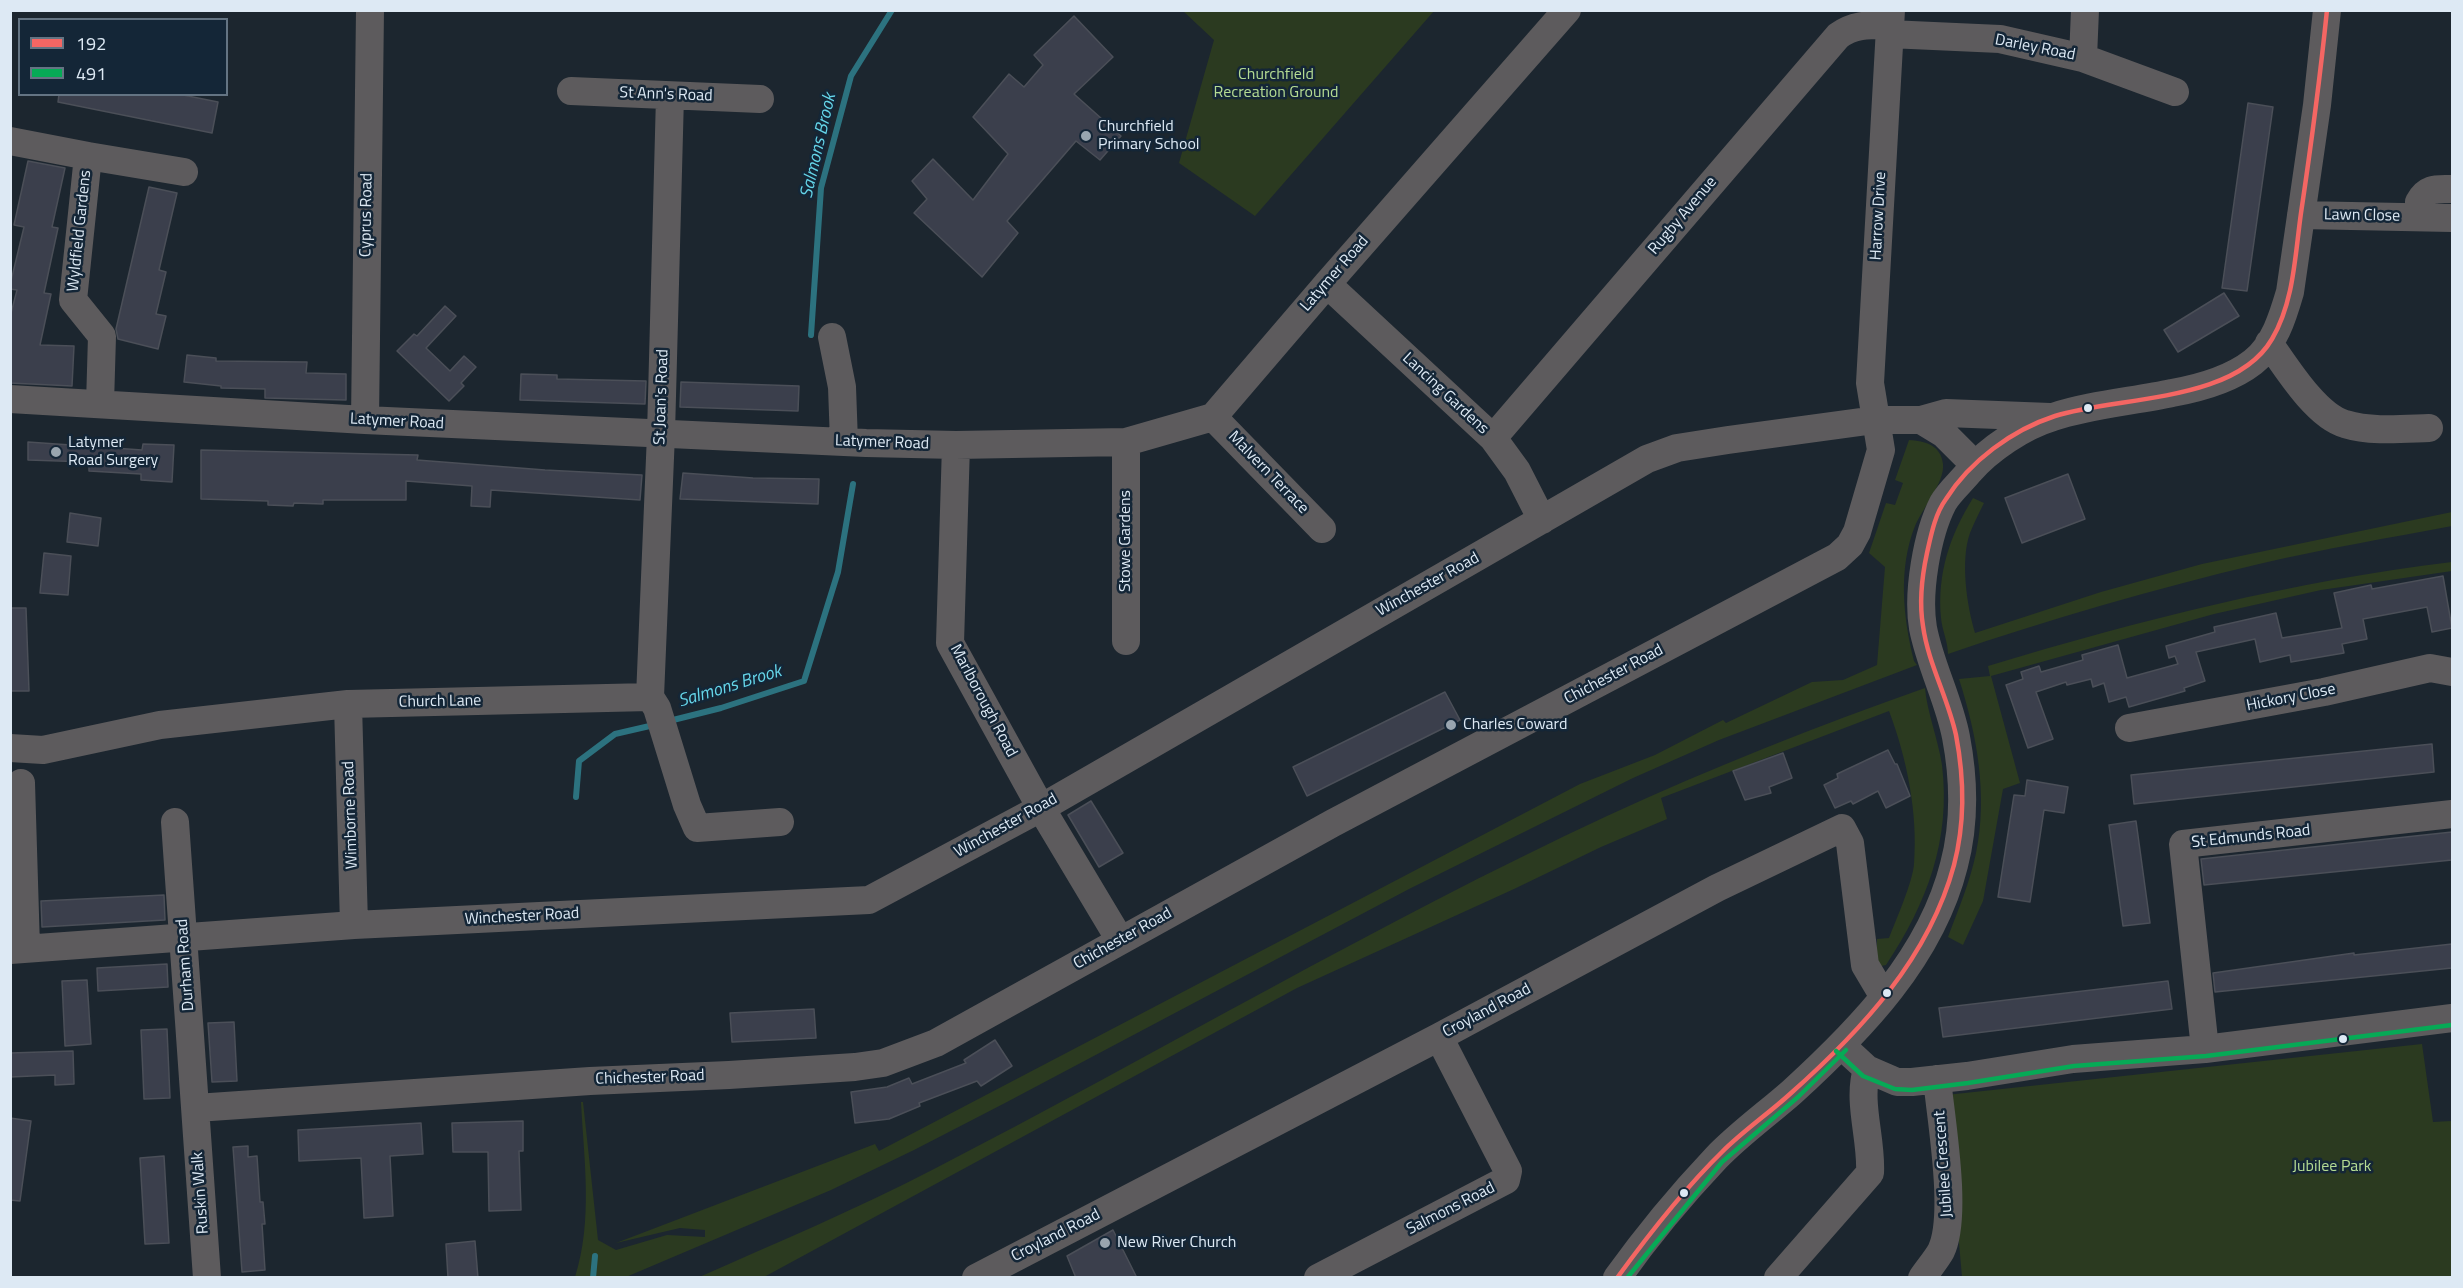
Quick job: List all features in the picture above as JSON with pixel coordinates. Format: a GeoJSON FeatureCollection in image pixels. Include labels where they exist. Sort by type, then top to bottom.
{"type":"FeatureCollection","features":[{"type":"Feature","properties":{"kind":"street","name":"Cyprus Road"},"geometry":{"type":"LineString","coordinates":[[364,420],[370,10]]}},
{"type":"Feature","properties":{"kind":"street","name":"Latymer Road"},"geometry":{"type":"LineString","coordinates":[[10,399],[364,420],[844,442],[956,445],[1126,442],[1213,417],[1326,284],[1567,10]]}},
{"type":"Feature","properties":{"kind":"street"},"geometry":{"type":"LineString","coordinates":[[2083,58],[2085,10]]}},
{"type":"Feature","properties":{"kind":"street"},"geometry":{"type":"LineString","coordinates":[[1617,1278],[1718,1157],[1841,1045],[1884,997],[1917,954],[1943,902],[1962,829],[1960,768],[1956,737],[1923,630],[1921,609],[1925,557],[1944,502],[1975,465],[1996,446],[2050,417],[2191,389],[2227,377],[2255,361],[2282,321],[2290,292],[2327,10]]}},
{"type":"Feature","properties":{"kind":"street","name":"Darley Road"},"geometry":{"type":"LineString","coordinates":[[1890,23],[2000,39],[2083,58],[2175,92]]}},
{"type":"Feature","properties":{"kind":"street","name":"Harrow Drive"},"geometry":{"type":"LineString","coordinates":[[1875,420],[1870,383],[1890,23]]}},
{"type":"Feature","properties":{"kind":"street","name":"Rugby Avenue"},"geometry":{"type":"LineString","coordinates":[[1493,438],[1838,36],[1847,29],[1890,23]]}},
{"type":"Feature","properties":{"kind":"street","name":"St Ann's Road"},"geometry":{"type":"LineString","coordinates":[[571,91],[760,99]]}},
{"type":"Feature","properties":{"kind":"street","name":"St Joan's Road"},"geometry":{"type":"LineString","coordinates":[[654,702],[670,96]]}},
{"type":"Feature","properties":{"kind":"street","name":"Wyldfield Gardens"},"geometry":{"type":"LineString","coordinates":[[10,141],[184,172]]}},
{"type":"Feature","properties":{"kind":"street","name":"Wyldfield Gardens"},"geometry":{"type":"LineString","coordinates":[[88,156],[73,300],[102,336],[100,404]]}},
{"type":"Feature","properties":{"kind":"street","name":"Lawn Close"},"geometry":{"type":"LineString","coordinates":[[2423,217],[2419,202],[2423,195],[2430,189],[2452,189]]}},
{"type":"Feature","properties":{"kind":"street","name":"Lawn Close"},"geometry":{"type":"LineString","coordinates":[[2301,214],[2452,218]]}},
{"type":"Feature","properties":{"kind":"street","name":"Lancing Gardens"},"geometry":{"type":"LineString","coordinates":[[1326,284],[1493,438],[1516,471],[1542,520]]}},
{"type":"Feature","properties":{"kind":"street"},"geometry":{"type":"LineString","coordinates":[[840,338],[844,442]]}},
{"type":"Feature","properties":{"kind":"street"},"geometry":{"type":"LineString","coordinates":[[2269,343],[2295,380],[2318,407],[2343,424],[2385,430],[2429,428]]}},
{"type":"Feature","properties":{"kind":"street","name":"Winchester Road"},"geometry":{"type":"LineString","coordinates":[[18,949],[184,939],[354,925],[869,900],[1041,808],[1315,648],[1647,459],[1677,448],[1875,420],[1921,420],[1946,413],[2050,417]]}},
{"type":"Feature","properties":{"kind":"street"},"geometry":{"type":"LineString","coordinates":[[1983,414],[1993,429],[1996,446]]}},
{"type":"Feature","properties":{"kind":"street","name":"Malvern Terrace"},"geometry":{"type":"LineString","coordinates":[[1213,417],[1322,529]]}},
{"type":"Feature","properties":{"kind":"street","name":"Chichester Road"},"geometry":{"type":"LineString","coordinates":[[196,1108],[590,1081],[752,1074],[883,1063],[936,1043],[1333,823],[1837,557],[1850,545],[1857,532],[1879,461],[1881,442],[1875,420]]}},
{"type":"Feature","properties":{"kind":"street"},"geometry":{"type":"LineString","coordinates":[[1921,420],[1944,434],[1975,465]]}},
{"type":"Feature","properties":{"kind":"street","name":"Stowe Gardens"},"geometry":{"type":"LineString","coordinates":[[1126,442],[1126,641]]}},
{"type":"Feature","properties":{"kind":"street","name":"Marlborough Road"},"geometry":{"type":"LineString","coordinates":[[956,445],[950,643],[1041,808],[1120,940]]}},
{"type":"Feature","properties":{"kind":"street","name":"Hickory Close"},"geometry":{"type":"LineString","coordinates":[[2129,728],[2324,692],[2430,668],[2452,672]]}},
{"type":"Feature","properties":{"kind":"street"},"geometry":{"type":"LineString","coordinates":[[654,702],[687,805],[697,828],[780,822]]}},
{"type":"Feature","properties":{"kind":"street","name":"Church Lane"},"geometry":{"type":"LineString","coordinates":[[10,748],[43,750],[160,725],[348,704],[654,702]]}},
{"type":"Feature","properties":{"kind":"street","name":"Wimborne Road"},"geometry":{"type":"LineString","coordinates":[[348,704],[354,925]]}},
{"type":"Feature","properties":{"kind":"street"},"geometry":{"type":"LineString","coordinates":[[18,949],[21,783]]}},
{"type":"Feature","properties":{"kind":"street","name":"St Edmunds Road"},"geometry":{"type":"LineString","coordinates":[[2205,1049],[2183,844],[2452,814]]}},
{"type":"Feature","properties":{"kind":"street","name":"Durham Road"},"geometry":{"type":"LineString","coordinates":[[175,822],[196,1108]]}},
{"type":"Feature","properties":{"kind":"street","name":"Croyland Road"},"geometry":{"type":"LineString","coordinates":[[976,1278],[1439,1037],[1717,888],[1842,828],[1850,843],[1864,965],[1884,997]]}},
{"type":"Feature","properties":{"kind":"street"},"geometry":{"type":"LineString","coordinates":[[1841,1045],[1867,1069],[1897,1082],[1937,1079],[2073,1059],[2205,1049],[2452,1018]]}},
{"type":"Feature","properties":{"kind":"street","name":"Salmons Road"},"geometry":{"type":"LineString","coordinates":[[1318,1278],[1506,1180],[1508,1171],[1439,1037]]}},
{"type":"Feature","properties":{"kind":"street"},"geometry":{"type":"LineString","coordinates":[[1778,1278],[1870,1173],[1871,1155],[1863,1083],[1867,1069]]}},
{"type":"Feature","properties":{"kind":"street","name":"Jubilee Crescent"},"geometry":{"type":"LineString","coordinates":[[1922,1278],[1941,1250],[1948,1226],[1948,1196],[1937,1079]]}},
{"type":"Feature","properties":{"kind":"street","name":"Ruskin Walk"},"geometry":{"type":"LineString","coordinates":[[196,1108],[207,1278]]}},
{"type":"Feature","properties":{"kind":"green space","name":"Churchfield Recreation Ground"},"geometry":{"type":"Polygon","coordinates":[[[1183,11],[1434,11],[1255,216],[1179,163],[1214,40],[1183,11]]]}},
{"type":"Feature","properties":{"kind":"green space"},"geometry":{"type":"Polygon","coordinates":[[[1909,440],[1936,448],[1943,464],[1937,487],[1915,526],[1906,559],[1905,610],[1910,644],[1917,665],[1719,740],[1633,778],[1409,889],[1005,1103],[831,1190],[626,1277],[575,1277],[581,1256],[586,1212],[581,1102],[583,1102],[598,1240],[616,1250],[667,1235],[705,1237],[705,1230],[680,1228],[616,1243],[875,1144],[879,1151],[1580,784],[1655,755],[1723,720],[1726,723],[1812,682],[1843,680],[1877,665],[1885,567],[1869,553],[1886,503],[1895,505],[1903,483],[1895,480],[1909,440]]]}},
{"type":"Feature","properties":{"kind":"green space"},"geometry":{"type":"Polygon","coordinates":[[[1973,498],[1984,503],[1970,533],[1965,557],[1967,597],[1975,633],[2101,592],[2202,564],[2452,512],[2452,526],[2259,564],[2141,594],[1948,654],[1941,618],[1943,570],[1952,540],[1973,498]]]}},
{"type":"Feature","properties":{"kind":"green space"},"geometry":{"type":"Polygon","coordinates":[[[2452,562],[2452,571],[2321,590],[2214,614],[1991,676],[2020,783],[2003,789],[1983,901],[1963,945],[1948,937],[1964,896],[1976,853],[1981,809],[1979,765],[1971,722],[1959,679],[1990,676],[1988,666],[2102,633],[2218,604],[2334,580],[2452,562]]]}},
{"type":"Feature","properties":{"kind":"green space"},"geometry":{"type":"Polygon","coordinates":[[[1925,688],[1942,765],[1943,819],[1933,870],[1924,894],[1901,942],[1886,965],[1881,966],[1877,963],[1877,939],[1889,938],[1904,901],[1911,880],[1915,845],[1910,786],[1889,711],[1661,798],[1667,819],[1601,847],[1297,988],[764,1277],[697,1278],[905,1184],[1352,944],[1521,857],[1646,798],[1725,764],[1925,688]]]}},
{"type":"Feature","properties":{"kind":"green space","name":"Jubilee Park"},"geometry":{"type":"Polygon","coordinates":[[[2422,1044],[2433,1122],[2452,1121],[2452,1277],[1962,1277],[1946,1095],[2422,1044]]]}},
{"type":"Feature","properties":{"kind":"building"},"geometry":{"type":"Polygon","coordinates":[[[1074,16],[1113,57],[1074,94],[1121,136],[1100,160],[1076,141],[1007,221],[1018,233],[982,277],[914,213],[927,199],[912,181],[933,159],[973,200],[1008,154],[973,117],[1009,74],[1024,87],[1043,65],[1034,55],[1074,16]]]}},
{"type":"Feature","properties":{"kind":"building"},"geometry":{"type":"Polygon","coordinates":[[[59,96],[188,96],[218,102],[212,133],[58,102],[59,96]]]}},
{"type":"Feature","properties":{"kind":"building"},"geometry":{"type":"Polygon","coordinates":[[[2248,103],[2273,107],[2247,291],[2222,288],[2248,103]]]}},
{"type":"Feature","properties":{"kind":"building"},"geometry":{"type":"Polygon","coordinates":[[[28,161],[65,168],[52,227],[58,228],[44,293],[51,294],[40,345],[74,346],[72,386],[10,383],[10,317],[17,290],[10,289],[10,285],[24,227],[14,225],[28,161]]]}},
{"type":"Feature","properties":{"kind":"building"},"geometry":{"type":"Polygon","coordinates":[[[149,187],[177,193],[159,270],[166,272],[156,314],[166,316],[158,349],[118,339],[116,329],[149,187]]]}},
{"type":"Feature","properties":{"kind":"building"},"geometry":{"type":"Polygon","coordinates":[[[2224,293],[2239,316],[2178,352],[2164,330],[2224,293]]]}},
{"type":"Feature","properties":{"kind":"building"},"geometry":{"type":"Polygon","coordinates":[[[445,306],[456,316],[426,348],[450,371],[464,356],[476,367],[461,383],[464,386],[449,401],[397,351],[414,334],[417,336],[445,306]]]}},
{"type":"Feature","properties":{"kind":"building"},"geometry":{"type":"Polygon","coordinates":[[[187,355],[216,358],[216,361],[307,362],[306,373],[346,374],[346,400],[265,398],[265,389],[221,388],[221,386],[184,382],[187,355]]]}},
{"type":"Feature","properties":{"kind":"building"},"geometry":{"type":"Polygon","coordinates":[[[521,374],[557,375],[557,379],[646,381],[645,404],[520,400],[521,374]]]}},
{"type":"Feature","properties":{"kind":"building"},"geometry":{"type":"Polygon","coordinates":[[[681,382],[799,386],[798,411],[680,407],[681,382]]]}},
{"type":"Feature","properties":{"kind":"building"},"geometry":{"type":"Polygon","coordinates":[[[28,442],[142,450],[143,444],[174,445],[172,482],[141,480],[141,474],[89,471],[89,462],[28,460],[28,442]]]}},
{"type":"Feature","properties":{"kind":"building"},"geometry":{"type":"Polygon","coordinates":[[[201,450],[418,455],[417,460],[642,475],[640,500],[491,490],[490,507],[471,506],[472,486],[406,481],[406,500],[323,500],[323,504],[294,503],[293,506],[268,505],[268,501],[201,499],[201,450]]]}},
{"type":"Feature","properties":{"kind":"building"},"geometry":{"type":"Polygon","coordinates":[[[683,473],[753,478],[819,479],[818,504],[680,499],[683,473]]]}},
{"type":"Feature","properties":{"kind":"building"},"geometry":{"type":"Polygon","coordinates":[[[2068,474],[2085,519],[2022,543],[2005,498],[2068,474]]]}},
{"type":"Feature","properties":{"kind":"building"},"geometry":{"type":"Polygon","coordinates":[[[70,513],[101,518],[98,546],[67,542],[70,513]]]}},
{"type":"Feature","properties":{"kind":"building"},"geometry":{"type":"Polygon","coordinates":[[[44,553],[71,556],[68,595],[40,593],[44,553]]]}},
{"type":"Feature","properties":{"kind":"building"},"geometry":{"type":"Polygon","coordinates":[[[2443,576],[2452,628],[2432,632],[2427,607],[2363,619],[2367,639],[2342,644],[2344,653],[2291,662],[2290,655],[2260,662],[2255,639],[2196,652],[2205,681],[2184,688],[2185,691],[2129,707],[2126,697],[2109,702],[2104,683],[2093,687],[2091,679],[2067,685],[2066,682],[2036,692],[2053,739],[2028,748],[2006,685],[2023,679],[2021,672],[2039,666],[2041,672],[2083,660],[2082,655],[2118,645],[2127,678],[2178,664],[2175,656],[2169,658],[2166,646],[2215,632],[2214,627],[2276,613],[2282,638],[2342,628],[2334,593],[2371,585],[2372,589],[2443,576]]]}},
{"type":"Feature","properties":{"kind":"building"},"geometry":{"type":"Polygon","coordinates":[[[10,608],[26,608],[29,691],[10,691],[10,608]]]}},
{"type":"Feature","properties":{"kind":"building"},"geometry":{"type":"Polygon","coordinates":[[[1445,692],[1460,720],[1307,796],[1293,767],[1445,692]]]}},
{"type":"Feature","properties":{"kind":"building"},"geometry":{"type":"Polygon","coordinates":[[[2432,744],[2434,772],[2134,804],[2131,775],[2432,744]]]}},
{"type":"Feature","properties":{"kind":"building"},"geometry":{"type":"Polygon","coordinates":[[[1888,750],[1897,764],[1910,796],[1886,808],[1878,791],[1853,804],[1851,801],[1835,808],[1824,785],[1838,778],[1837,774],[1888,750]]]}},
{"type":"Feature","properties":{"kind":"building"},"geometry":{"type":"Polygon","coordinates":[[[1783,753],[1792,778],[1769,787],[1771,793],[1745,800],[1733,771],[1783,753]]]}},
{"type":"Feature","properties":{"kind":"building"},"geometry":{"type":"Polygon","coordinates":[[[2027,780],[2068,787],[2064,813],[2044,810],[2030,902],[1998,897],[2014,795],[2025,796],[2027,780]]]}},
{"type":"Feature","properties":{"kind":"building"},"geometry":{"type":"Polygon","coordinates":[[[1091,801],[1123,853],[1099,867],[1068,815],[1091,801]]]}},
{"type":"Feature","properties":{"kind":"building"},"geometry":{"type":"Polygon","coordinates":[[[2136,821],[2150,923],[2123,926],[2109,825],[2136,821]]]}},
{"type":"Feature","properties":{"kind":"building"},"geometry":{"type":"Polygon","coordinates":[[[2452,832],[2452,860],[2204,885],[2201,859],[2452,832]]]}},
{"type":"Feature","properties":{"kind":"building"},"geometry":{"type":"Polygon","coordinates":[[[164,895],[165,920],[42,927],[41,901],[164,895]]]}},
{"type":"Feature","properties":{"kind":"building"},"geometry":{"type":"Polygon","coordinates":[[[2452,944],[2452,968],[2215,992],[2213,973],[2354,953],[2354,955],[2452,944]]]}},
{"type":"Feature","properties":{"kind":"building"},"geometry":{"type":"Polygon","coordinates":[[[167,964],[168,987],[98,991],[97,968],[167,964]]]}},
{"type":"Feature","properties":{"kind":"building"},"geometry":{"type":"Polygon","coordinates":[[[87,980],[91,1044],[65,1046],[62,981],[87,980]]]}},
{"type":"Feature","properties":{"kind":"building"},"geometry":{"type":"Polygon","coordinates":[[[2168,981],[2172,1009],[1943,1037],[1939,1008],[2168,981]]]}},
{"type":"Feature","properties":{"kind":"building"},"geometry":{"type":"Polygon","coordinates":[[[814,1009],[816,1038],[732,1042],[730,1013],[814,1009]]]}},
{"type":"Feature","properties":{"kind":"building"},"geometry":{"type":"Polygon","coordinates":[[[234,1022],[237,1081],[212,1082],[208,1023],[234,1022]]]}},
{"type":"Feature","properties":{"kind":"building"},"geometry":{"type":"Polygon","coordinates":[[[167,1029],[170,1098],[144,1099],[141,1030],[167,1029]]]}},
{"type":"Feature","properties":{"kind":"building"},"geometry":{"type":"Polygon","coordinates":[[[995,1040],[1012,1066],[981,1086],[977,1081],[919,1103],[920,1106],[889,1119],[855,1123],[851,1092],[887,1087],[909,1078],[912,1084],[966,1063],[964,1060],[995,1040]]]}},
{"type":"Feature","properties":{"kind":"building"},"geometry":{"type":"Polygon","coordinates":[[[73,1051],[74,1084],[55,1085],[55,1075],[10,1077],[10,1053],[73,1051]]]}},
{"type":"Feature","properties":{"kind":"building"},"geometry":{"type":"Polygon","coordinates":[[[10,1118],[31,1121],[20,1201],[10,1200],[10,1118]]]}},
{"type":"Feature","properties":{"kind":"building"},"geometry":{"type":"Polygon","coordinates":[[[523,1121],[523,1151],[519,1151],[521,1210],[489,1211],[488,1152],[453,1152],[452,1123],[523,1121]]]}},
{"type":"Feature","properties":{"kind":"building"},"geometry":{"type":"Polygon","coordinates":[[[421,1123],[423,1154],[390,1156],[393,1216],[364,1218],[361,1158],[299,1161],[298,1130],[421,1123]]]}},
{"type":"Feature","properties":{"kind":"building"},"geometry":{"type":"Polygon","coordinates":[[[248,1146],[248,1157],[257,1156],[260,1202],[263,1202],[265,1224],[262,1224],[265,1270],[242,1272],[233,1147],[248,1146]]]}},
{"type":"Feature","properties":{"kind":"building"},"geometry":{"type":"Polygon","coordinates":[[[164,1156],[169,1243],[145,1244],[140,1158],[164,1156]]]}},
{"type":"Feature","properties":{"kind":"building","name":"New River Church"},"geometry":{"type":"Polygon","coordinates":[[[1113,1230],[1137,1278],[1076,1278],[1067,1256],[1113,1230]]]}},
{"type":"Feature","properties":{"kind":"building"},"geometry":{"type":"Polygon","coordinates":[[[475,1241],[478,1278],[448,1278],[446,1244],[475,1241]]]}},
{"type":"Feature","properties":{"kind":"waterway","name":"Salmons Brook"},"geometry":{"type":"LineString","coordinates":[[811,335],[821,188],[851,76],[892,10]]}},
{"type":"Feature","properties":{"kind":"waterway","name":"Salmons Brook"},"geometry":{"type":"LineString","coordinates":[[669,721],[721,708],[804,681],[838,572],[853,484]]}},
{"type":"Feature","properties":{"kind":"waterway","name":"Salmons Brook"},"geometry":{"type":"LineString","coordinates":[[576,797],[579,761],[615,734],[654,725]]}},
{"type":"Feature","properties":{"kind":"waterway","name":"Salmons Brook"},"geometry":{"type":"LineString","coordinates":[[593,1278],[595,1256]]}},
{"type":"Feature","properties":{"kind":"transit line","name":"192"},"geometry":{"type":"LineString","coordinates":[[1617,1278],[1667,1213],[1730,1144],[1816,1070],[1866,1018],[1910,962],[1943,899],[1958,849],[1962,816],[1961,767],[1956,735],[1926,640],[1921,598],[1932,532],[1946,499],[1967,472],[1993,449],[2008,438],[2039,422],[2081,410],[2173,394],[2204,386],[2231,375],[2255,360],[2272,339],[2285,310],[2292,278],[2327,10]]}},
{"type":"Feature","properties":{"kind":"transit line","name":"491"},"geometry":{"type":"LineString","coordinates":[[1836,1051],[1863,1076],[1895,1089],[1912,1090],[2074,1066],[2206,1056],[2452,1025]]}},
{"type":"Feature","properties":{"kind":"transit line","name":"491"},"geometry":{"type":"LineString","coordinates":[[1627,1278],[1722,1162],[1798,1097],[1846,1050]]}},
{"type":"Feature","properties":{"kind":"place","name":"Churchfield Primary School"},"geometry":{"type":"Point","coordinates":[1086,136]}},
{"type":"Feature","properties":{"kind":"place","name":"Latymer Road Surgery"},"geometry":{"type":"Point","coordinates":[56,452]}},
{"type":"Feature","properties":{"kind":"place","name":"Charles Coward"},"geometry":{"type":"Point","coordinates":[1451,725]}},
{"type":"Feature","properties":{"kind":"place","name":"New River Church"},"geometry":{"type":"Point","coordinates":[1105,1243]}}]}
